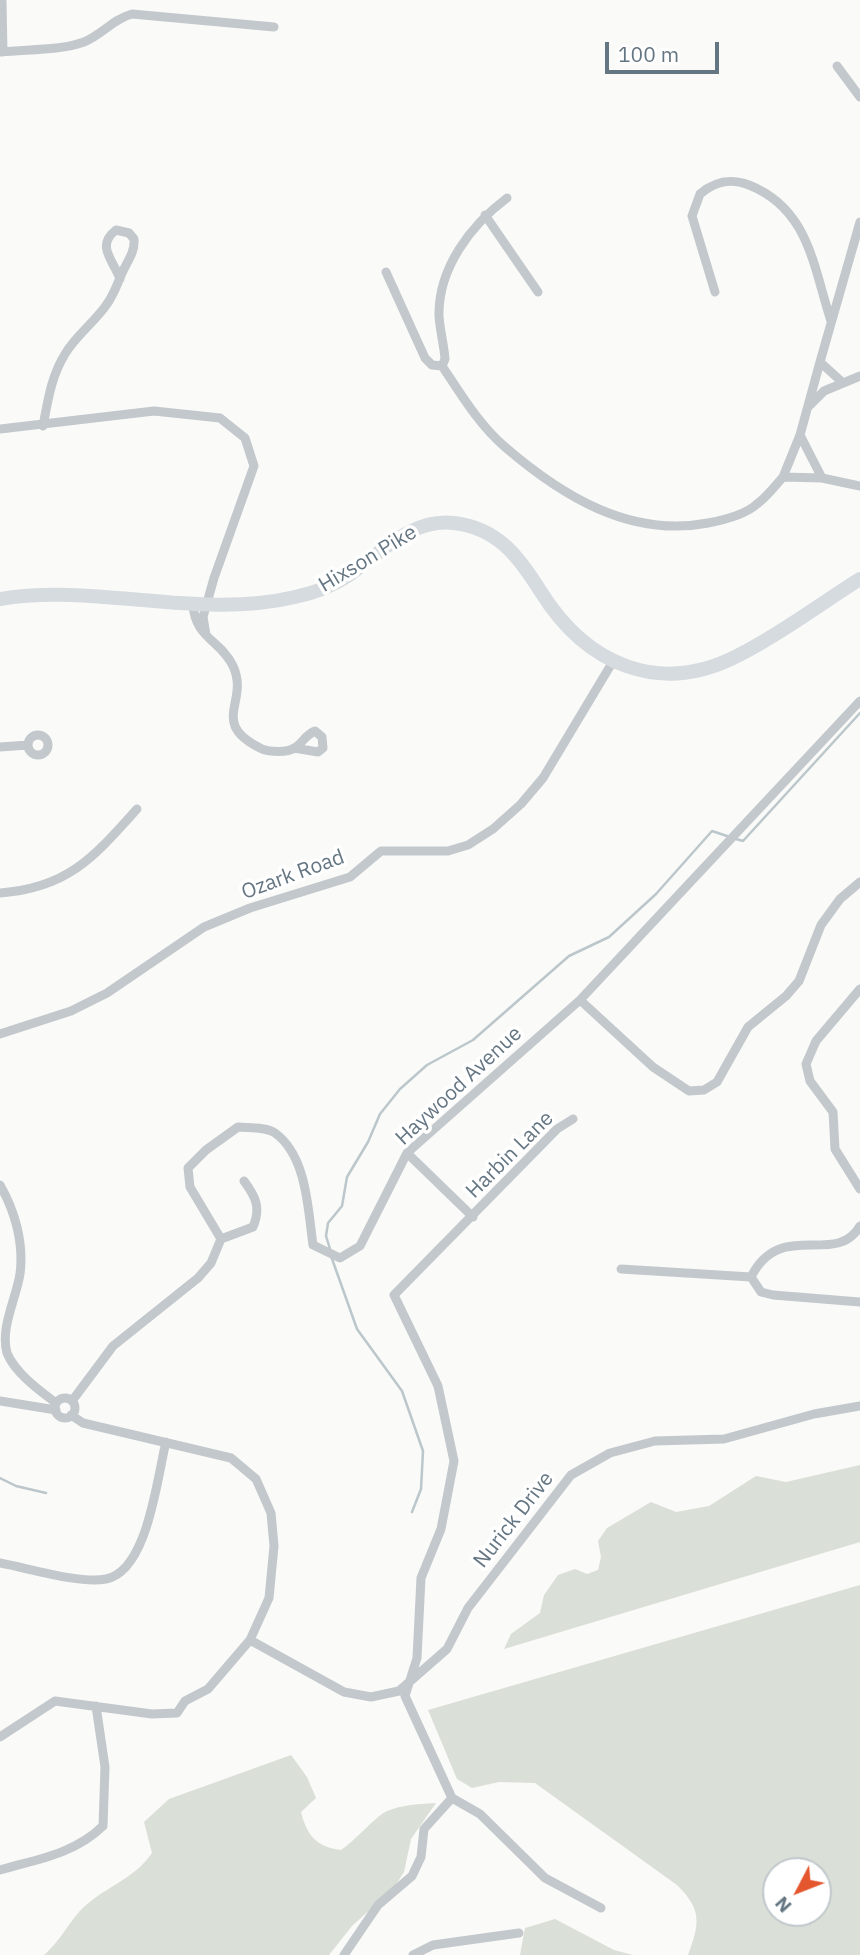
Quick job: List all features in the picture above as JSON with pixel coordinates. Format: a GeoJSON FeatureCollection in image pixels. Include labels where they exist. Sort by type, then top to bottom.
{"type":"FeatureCollection","features":[{"type":"Feature","properties":{"kind":"main road","name":"Hixson Pike"},"geometry":{"type":"LineString","coordinates":[[0,599],[56,594],[200,604],[267,603],[308,594],[347,577],[403,535],[439,522],[454,523],[484,529],[504,542],[530,575],[557,617],[573,634],[612,663],[631,670],[663,673],[706,669],[739,656],[860,579]]}},
{"type":"Feature","properties":{"kind":"street"},"geometry":{"type":"LineString","coordinates":[[2,0],[2,52],[74,45],[94,37],[117,18],[132,14],[274,27]]}},
{"type":"Feature","properties":{"kind":"street"},"geometry":{"type":"LineString","coordinates":[[837,66],[860,97]]}},
{"type":"Feature","properties":{"kind":"street"},"geometry":{"type":"LineString","coordinates":[[715,292],[692,216],[699,194],[720,181],[731,181],[762,191],[782,203],[795,218],[831,321]]}},
{"type":"Feature","properties":{"kind":"street"},"geometry":{"type":"LineString","coordinates":[[442,366],[445,359],[440,302],[457,252],[485,215],[508,198]]}},
{"type":"Feature","properties":{"kind":"street"},"geometry":{"type":"LineString","coordinates":[[485,215],[538,292]]}},
{"type":"Feature","properties":{"kind":"street"},"geometry":{"type":"LineString","coordinates":[[386,272],[419,348],[432,365],[442,366],[482,424],[504,446],[592,508],[622,519],[676,527],[715,522],[755,506],[783,477],[800,435],[860,222]]}},
{"type":"Feature","properties":{"kind":"street"},"geometry":{"type":"LineString","coordinates":[[43,426],[51,383],[61,359],[107,304],[120,279],[133,253],[134,239],[129,233],[116,230],[106,243],[106,252],[120,279]]}},
{"type":"Feature","properties":{"kind":"street"},"geometry":{"type":"LineString","coordinates":[[820,362],[842,382]]}},
{"type":"Feature","properties":{"kind":"street"},"geometry":{"type":"LineString","coordinates":[[808,407],[824,391],[860,376]]}},
{"type":"Feature","properties":{"kind":"street"},"geometry":{"type":"LineString","coordinates":[[0,429],[43,426],[126,413],[179,412],[220,418],[245,438],[254,466],[200,604],[206,635],[234,668],[235,689],[231,716],[241,737],[267,751],[294,748]]}},
{"type":"Feature","properties":{"kind":"street"},"geometry":{"type":"LineString","coordinates":[[800,435],[822,478]]}},
{"type":"Feature","properties":{"kind":"street"},"geometry":{"type":"LineString","coordinates":[[783,477],[822,478],[860,486]]}},
{"type":"Feature","properties":{"kind":"street","name":"Ozark Road"},"geometry":{"type":"LineString","coordinates":[[0,1034],[71,1011],[107,993],[204,928],[250,908],[350,877],[381,851],[448,851],[468,845],[521,804],[542,778],[612,663]]}},
{"type":"Feature","properties":{"kind":"street","name":"Haywood Avenue"},"geometry":{"type":"LineString","coordinates":[[221,1239],[190,1186],[188,1168],[206,1150],[238,1127],[274,1132],[294,1153],[305,1194],[313,1245],[340,1258],[360,1246],[407,1153],[580,1000],[860,701]]}},
{"type":"Feature","properties":{"kind":"street"},"geometry":{"type":"LineString","coordinates":[[0,747],[28,745]]}},
{"type":"Feature","properties":{"kind":"street"},"geometry":{"type":"LineString","coordinates":[[0,893],[24,891],[63,878],[86,862],[137,809]]}},
{"type":"Feature","properties":{"kind":"street"},"geometry":{"type":"LineString","coordinates":[[580,1000],[653,1067],[689,1091],[704,1090],[723,1073],[748,1027],[786,996],[799,981],[821,925],[840,900],[860,882]]}},
{"type":"Feature","properties":{"kind":"street"},"geometry":{"type":"LineString","coordinates":[[860,989],[816,1041],[806,1064],[810,1081],[833,1112],[835,1149],[860,1189]]}},
{"type":"Feature","properties":{"kind":"street","name":"Harbin Lane"},"geometry":{"type":"LineString","coordinates":[[408,1685],[417,1658],[421,1578],[441,1529],[454,1461],[438,1386],[394,1295],[557,1129],[573,1119]]}},
{"type":"Feature","properties":{"kind":"street"},"geometry":{"type":"LineString","coordinates":[[407,1153],[473,1217]]}},
{"type":"Feature","properties":{"kind":"street"},"geometry":{"type":"LineString","coordinates":[[72,1401],[113,1346],[198,1278],[211,1263],[221,1239],[253,1227],[258,1215],[256,1197],[244,1181]]}},
{"type":"Feature","properties":{"kind":"street"},"geometry":{"type":"LineString","coordinates":[[0,1185],[16,1218],[19,1245],[20,1273],[5,1344],[8,1356],[18,1370],[56,1407],[62,1417],[71,1415],[75,1410],[72,1401]]}},
{"type":"Feature","properties":{"kind":"street"},"geometry":{"type":"LineString","coordinates":[[751,1278],[760,1259],[772,1251],[839,1244],[855,1234],[860,1226]]}},
{"type":"Feature","properties":{"kind":"street"},"geometry":{"type":"LineString","coordinates":[[621,1269],[751,1278]]}},
{"type":"Feature","properties":{"kind":"street"},"geometry":{"type":"LineString","coordinates":[[751,1278],[761,1292],[773,1295],[859,1301]]}},
{"type":"Feature","properties":{"kind":"street"},"geometry":{"type":"LineString","coordinates":[[56,1407],[63,1398],[72,1401]]}},
{"type":"Feature","properties":{"kind":"street"},"geometry":{"type":"LineString","coordinates":[[0,1401],[56,1407]]}},
{"type":"Feature","properties":{"kind":"street","name":"Nurick Drive"},"geometry":{"type":"LineString","coordinates":[[250,1640],[344,1692],[371,1697],[399,1691],[447,1649],[468,1608],[571,1475],[610,1453],[655,1441],[724,1439],[814,1414],[860,1406]]}},
{"type":"Feature","properties":{"kind":"street"},"geometry":{"type":"LineString","coordinates":[[0,1737],[55,1701],[152,1714],[177,1713],[185,1701],[208,1689],[250,1640],[269,1598],[274,1546],[271,1513],[257,1479],[231,1458],[83,1423],[71,1415]]}},
{"type":"Feature","properties":{"kind":"street"},"geometry":{"type":"LineString","coordinates":[[0,1563],[78,1577],[106,1579],[123,1571],[141,1548],[166,1442]]}},
{"type":"Feature","properties":{"kind":"street"},"geometry":{"type":"LineString","coordinates":[[408,1685],[406,1702],[452,1798],[480,1814],[545,1878],[601,1908]]}},
{"type":"Feature","properties":{"kind":"street"},"geometry":{"type":"LineString","coordinates":[[0,1870],[71,1849],[86,1842],[103,1826],[106,1767],[96,1706]]}},
{"type":"Feature","properties":{"kind":"street"},"geometry":{"type":"LineString","coordinates":[[344,1955],[378,1905],[412,1876],[421,1857],[424,1829],[452,1798]]}},
{"type":"Feature","properties":{"kind":"street"},"geometry":{"type":"LineString","coordinates":[[413,1955],[433,1945],[519,1933]]}},
{"type":"Feature","properties":{"kind":"shaded area"},"geometry":{"type":"Polygon","coordinates":[[[860,1465],[860,1542],[504,1649],[511,1634],[540,1613],[544,1595],[558,1575],[575,1569],[587,1574],[598,1570],[601,1557],[598,1541],[607,1528],[651,1502],[676,1512],[709,1506],[756,1476],[786,1482],[860,1465]]]}},
{"type":"Feature","properties":{"kind":"shaded area"},"geometry":{"type":"Polygon","coordinates":[[[860,1585],[860,1955],[688,1955],[695,1934],[695,1910],[677,1885],[535,1783],[499,1782],[472,1788],[457,1779],[428,1710],[860,1585]]]}},
{"type":"Feature","properties":{"kind":"shaded area"},"geometry":{"type":"Polygon","coordinates":[[[291,1755],[307,1777],[316,1798],[301,1812],[303,1820],[314,1839],[325,1846],[341,1850],[378,1817],[390,1810],[436,1803],[411,1839],[404,1872],[393,1889],[352,1926],[329,1955],[44,1955],[79,1912],[145,1862],[152,1853],[144,1822],[169,1799],[291,1755]]]}},
{"type":"Feature","properties":{"kind":"shaded area"},"geometry":{"type":"Polygon","coordinates":[[[555,1919],[614,1950],[633,1955],[520,1955],[525,1928],[555,1919]]]}},
{"type":"Feature","properties":{"kind":"waterway"},"geometry":{"type":"LineString","coordinates":[[736,839],[743,841],[860,713]]}},
{"type":"Feature","properties":{"kind":"waterway"},"geometry":{"type":"LineString","coordinates":[[330,1249],[326,1236],[328,1223],[342,1206],[347,1177],[368,1142],[380,1114],[400,1089],[427,1065],[473,1040],[569,956],[609,937],[656,894],[712,831],[730,837]]}},
{"type":"Feature","properties":{"kind":"waterway"},"geometry":{"type":"LineString","coordinates":[[331,1256],[357,1329],[402,1391],[423,1451],[421,1489],[412,1512]]}},
{"type":"Feature","properties":{"kind":"waterway"},"geometry":{"type":"LineString","coordinates":[[0,1478],[16,1486],[46,1493]]}}]}
